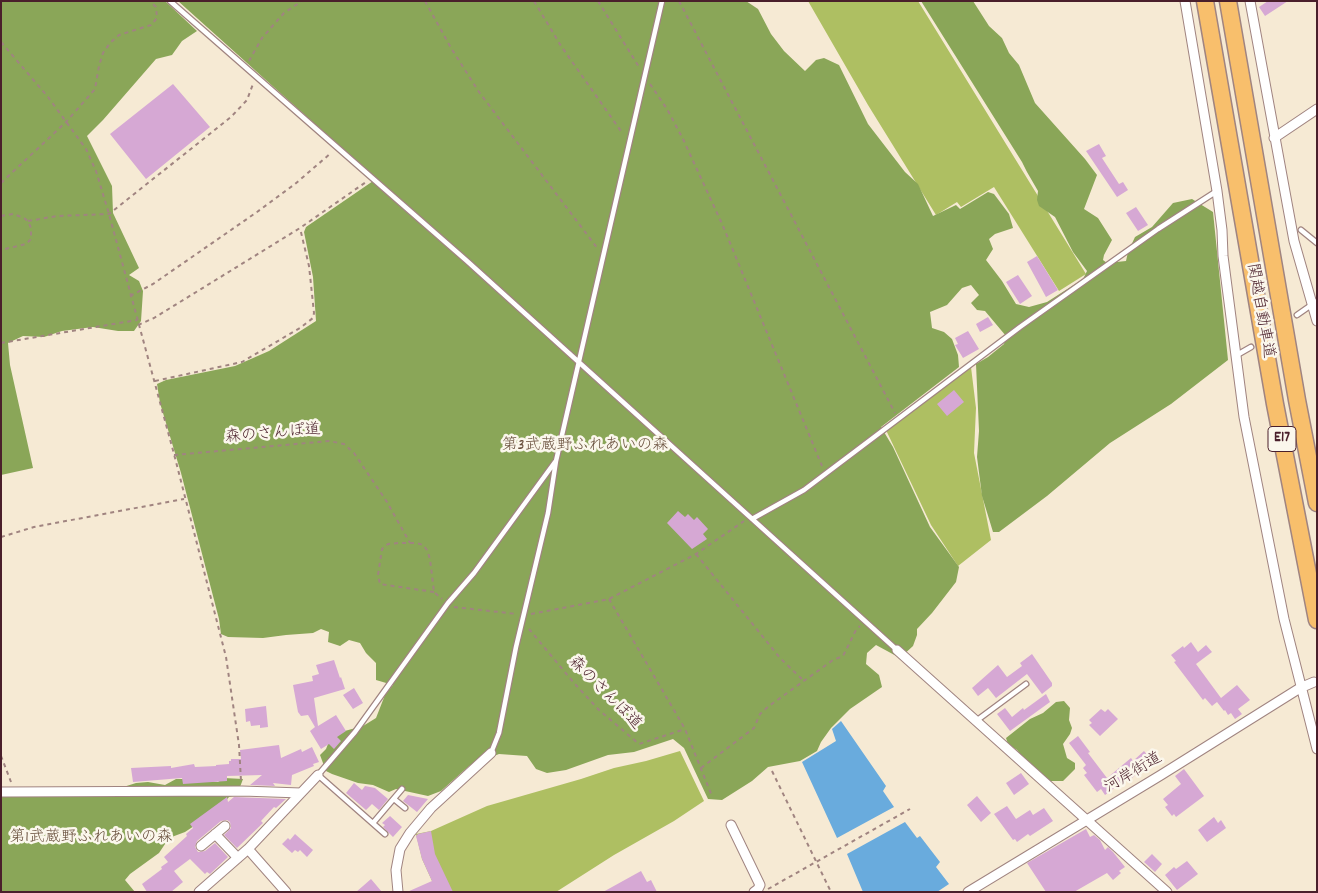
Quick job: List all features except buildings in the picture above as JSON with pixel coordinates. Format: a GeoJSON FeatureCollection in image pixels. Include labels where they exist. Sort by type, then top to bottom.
{"type":"FeatureCollection","features":[{"type":"Feature","properties":{"kind":"highway","name":"関越自動車道"},"geometry":{"type":"LineString","coordinates":[[1205,1],[1275,404],[1317,620]]}},
{"type":"Feature","properties":{"kind":"highway","name":"関越自動車道"},"geometry":{"type":"LineString","coordinates":[[1228,1],[1317,503]]}},
{"type":"Feature","properties":{"kind":"street"},"geometry":{"type":"LineString","coordinates":[[1186,1],[1217,191],[1223,256],[1244,417],[1255,478],[1300,688],[1317,749]]}},
{"type":"Feature","properties":{"kind":"street"},"geometry":{"type":"LineString","coordinates":[[1250,1],[1294,241],[1314,302],[1317,321]]}},
{"type":"Feature","properties":{"kind":"street"},"geometry":{"type":"LineString","coordinates":[[1274,138],[1317,109]]}},
{"type":"Feature","properties":{"kind":"street"},"geometry":{"type":"LineString","coordinates":[[897,650],[1167,892]]}},
{"type":"Feature","properties":{"kind":"street","name":"河岸街道"},"geometry":{"type":"LineString","coordinates":[[968,892],[1300,688],[1314,682]]}},
{"type":"Feature","properties":{"kind":"street"},"geometry":{"type":"LineString","coordinates":[[398,892],[396,870],[400,849],[410,833],[431,808],[491,753]]}},
{"type":"Feature","properties":{"kind":"street"},"geometry":{"type":"LineString","coordinates":[[199,892],[248,849],[318,775]]}},
{"type":"Feature","properties":{"kind":"street"},"geometry":{"type":"LineString","coordinates":[[1,792],[242,791],[301,793]]}},
{"type":"Feature","properties":{"kind":"street"},"geometry":{"type":"LineString","coordinates":[[732,825],[760,885],[754,892]]}},
{"type":"Feature","properties":{"kind":"street"},"geometry":{"type":"LineString","coordinates":[[201,846],[225,826]]}},
{"type":"Feature","properties":{"kind":"street"},"geometry":{"type":"LineString","coordinates":[[215,834],[238,858]]}},
{"type":"Feature","properties":{"kind":"street"},"geometry":{"type":"LineString","coordinates":[[248,849],[286,892]]}},
{"type":"Feature","properties":{"kind":"lane"},"geometry":{"type":"LineString","coordinates":[[170,1],[338,147],[579,362],[897,650]]}},
{"type":"Feature","properties":{"kind":"lane"},"geometry":{"type":"LineString","coordinates":[[491,753],[499,734],[548,513],[556,461],[662,1]]}},
{"type":"Feature","properties":{"kind":"lane"},"geometry":{"type":"LineString","coordinates":[[751,518],[804,490],[1050,305],[1158,228],[1217,191]]}},
{"type":"Feature","properties":{"kind":"lane"},"geometry":{"type":"LineString","coordinates":[[1301,230],[1317,243]]}},
{"type":"Feature","properties":{"kind":"lane"},"geometry":{"type":"LineString","coordinates":[[1296,315],[1314,302]]}},
{"type":"Feature","properties":{"kind":"lane"},"geometry":{"type":"LineString","coordinates":[[1236,356],[1251,347]]}},
{"type":"Feature","properties":{"kind":"lane"},"geometry":{"type":"LineString","coordinates":[[385,834],[318,775],[355,732],[556,461]]}},
{"type":"Feature","properties":{"kind":"lane"},"geometry":{"type":"LineString","coordinates":[[976,721],[1026,684]]}},
{"type":"Feature","properties":{"kind":"lane"},"geometry":{"type":"LineString","coordinates":[[373,823],[402,789]]}},
{"type":"Feature","properties":{"kind":"lane"},"geometry":{"type":"LineString","coordinates":[[394,799],[405,808]]}},
{"type":"Feature","properties":{"kind":"path"},"geometry":{"type":"LineString","coordinates":[[1,183],[66,122],[95,89],[103,53],[110,43],[119,35],[151,25],[157,18],[156,7],[150,1]]}},
{"type":"Feature","properties":{"kind":"path"},"geometry":{"type":"LineString","coordinates":[[246,67],[262,38],[284,13],[302,1]]}},
{"type":"Feature","properties":{"kind":"path"},"geometry":{"type":"LineString","coordinates":[[426,1],[451,48],[479,92],[603,256]]}},
{"type":"Feature","properties":{"kind":"path"},"geometry":{"type":"LineString","coordinates":[[534,1],[561,46],[619,129],[630,141]]}},
{"type":"Feature","properties":{"kind":"path"},"geometry":{"type":"LineString","coordinates":[[598,1],[667,108],[684,139],[723,226],[825,474]]}},
{"type":"Feature","properties":{"kind":"path"},"geometry":{"type":"LineString","coordinates":[[679,1],[898,419]]}},
{"type":"Feature","properties":{"kind":"path"},"geometry":{"type":"LineString","coordinates":[[1,42],[48,97],[90,156],[109,214],[226,658],[238,745],[242,791]]}},
{"type":"Feature","properties":{"kind":"path"},"geometry":{"type":"LineString","coordinates":[[1,216],[13,214],[28,221],[57,216],[109,214],[236,112],[247,100],[255,75]]}},
{"type":"Feature","properties":{"kind":"path"},"geometry":{"type":"LineString","coordinates":[[130,296],[153,284],[257,212],[295,184],[338,147]]}},
{"type":"Feature","properties":{"kind":"path"},"geometry":{"type":"LineString","coordinates":[[138,325],[154,318],[300,228],[372,178]]}},
{"type":"Feature","properties":{"kind":"path"},"geometry":{"type":"LineString","coordinates":[[1,250],[26,244],[31,239],[31,228],[28,221]]}},
{"type":"Feature","properties":{"kind":"path"},"geometry":{"type":"LineString","coordinates":[[154,382],[242,362],[300,328],[313,318],[309,266],[300,228]]}},
{"type":"Feature","properties":{"kind":"path"},"geometry":{"type":"LineString","coordinates":[[1,343],[136,320]]}},
{"type":"Feature","properties":{"kind":"path","name":"森のさんぽ道"},"geometry":{"type":"LineString","coordinates":[[174,455],[329,441],[344,444],[354,453],[377,487],[410,543],[423,545],[427,550],[434,592]]}},
{"type":"Feature","properties":{"kind":"path"},"geometry":{"type":"LineString","coordinates":[[1,536],[34,527],[184,499]]}},
{"type":"Feature","properties":{"kind":"path"},"geometry":{"type":"LineString","coordinates":[[410,543],[388,544],[382,550],[378,575],[380,584],[434,592],[448,605],[524,615],[609,599],[696,554],[751,518]]}},
{"type":"Feature","properties":{"kind":"path"},"geometry":{"type":"LineString","coordinates":[[696,554],[780,658],[804,681]]}},
{"type":"Feature","properties":{"kind":"path"},"geometry":{"type":"LineString","coordinates":[[609,599],[685,728],[712,796]]}},
{"type":"Feature","properties":{"kind":"path","name":"森のさんぽ道"},"geometry":{"type":"LineString","coordinates":[[523,621],[599,710],[639,744],[685,728]]}},
{"type":"Feature","properties":{"kind":"path"},"geometry":{"type":"LineString","coordinates":[[701,768],[754,728],[760,714],[833,660],[843,656],[856,630],[865,621]]}},
{"type":"Feature","properties":{"kind":"path"},"geometry":{"type":"LineString","coordinates":[[1,756],[13,793]]}},
{"type":"Feature","properties":{"kind":"path"},"geometry":{"type":"LineString","coordinates":[[772,771],[831,892]]}},
{"type":"Feature","properties":{"kind":"path"},"geometry":{"type":"LineString","coordinates":[[764,892],[910,808]]}},
{"type":"Feature","properties":{"kind":"green space"},"geometry":{"type":"Polygon","coordinates":[[[1,1],[165,1],[197,31],[182,41],[172,55],[156,59],[87,136],[112,186],[113,213],[139,268],[129,275],[139,281],[143,291],[141,321],[134,331],[118,331],[93,327],[62,331],[44,337],[23,336],[8,343],[10,365],[33,468],[1,475],[1,1]]]}},
{"type":"Feature","properties":{"kind":"green space","name":"第3武蔵野ふれあいの森"},"geometry":{"type":"Polygon","coordinates":[[[178,1],[746,1],[758,9],[771,34],[784,51],[805,71],[816,60],[824,58],[839,65],[868,124],[905,172],[918,184],[933,216],[956,205],[960,209],[988,192],[994,194],[1009,214],[1013,228],[995,234],[989,239],[993,249],[986,260],[1016,304],[1029,307],[1047,302],[1083,279],[1087,271],[1073,252],[1055,217],[1039,206],[1037,200],[1038,191],[1022,162],[921,1],[973,1],[989,26],[1002,38],[1009,53],[1019,65],[1035,103],[1097,175],[1084,209],[1098,218],[1112,240],[1103,260],[1107,263],[1126,261],[1135,237],[1152,227],[1173,203],[1192,199],[1213,212],[1228,360],[1171,404],[1110,443],[1047,496],[999,532],[993,532],[982,496],[977,457],[979,431],[976,364],[1004,344],[1006,336],[985,311],[977,310],[971,303],[979,295],[971,285],[962,288],[947,305],[930,312],[932,328],[944,332],[952,339],[958,355],[959,367],[881,427],[893,447],[930,527],[959,567],[956,582],[917,629],[913,646],[900,658],[876,645],[867,653],[866,664],[879,675],[882,687],[850,709],[831,728],[817,751],[800,761],[768,767],[752,781],[722,800],[708,799],[684,748],[673,739],[634,752],[608,755],[566,770],[547,773],[536,769],[527,756],[499,754],[469,766],[441,791],[428,796],[396,789],[389,792],[373,785],[358,783],[326,771],[320,755],[328,744],[341,732],[363,726],[376,718],[385,695],[393,685],[376,680],[376,663],[366,653],[360,643],[349,640],[340,646],[328,642],[329,632],[321,629],[313,633],[263,638],[228,637],[221,634],[219,619],[181,473],[160,403],[157,384],[166,380],[235,366],[269,351],[316,321],[313,277],[304,232],[306,227],[376,179],[178,1]]]}},
{"type":"Feature","properties":{"kind":"green space"},"geometry":{"type":"Polygon","coordinates":[[[808,1],[918,1],[1086,274],[1059,291],[994,187],[961,207],[957,202],[936,215],[868,105],[808,1]]]}},
{"type":"Feature","properties":{"kind":"green space"},"geometry":{"type":"Polygon","coordinates":[[[971,367],[976,408],[974,453],[991,540],[958,566],[931,525],[886,430],[971,367]]]}},
{"type":"Feature","properties":{"kind":"green space"},"geometry":{"type":"Polygon","coordinates":[[[1064,701],[1070,708],[1069,720],[1072,728],[1063,744],[1067,758],[1075,763],[1075,769],[1063,781],[1049,781],[1024,759],[1017,750],[1008,744],[1006,738],[1056,702],[1064,701]]]}},
{"type":"Feature","properties":{"kind":"green space"},"geometry":{"type":"Polygon","coordinates":[[[680,751],[704,801],[556,892],[437,892],[422,859],[416,834],[431,831],[487,806],[614,768],[680,751]]]}},
{"type":"Feature","properties":{"kind":"green space","name":"第1武蔵野ふれあいの森"},"geometry":{"type":"Polygon","coordinates":[[[224,778],[243,779],[237,795],[229,797],[218,810],[185,832],[169,838],[159,853],[130,874],[125,880],[135,892],[1,892],[1,794],[90,787],[117,789],[136,783],[148,782],[165,785],[176,779],[218,782],[224,778]]]}},
{"type":"Feature","properties":{"kind":"water"},"geometry":{"type":"Polygon","coordinates":[[[841,721],[886,786],[883,791],[894,807],[837,838],[802,762],[836,741],[832,729],[841,721]]]}},
{"type":"Feature","properties":{"kind":"water"},"geometry":{"type":"Polygon","coordinates":[[[905,822],[917,838],[920,836],[940,862],[936,867],[949,884],[937,892],[863,892],[847,854],[905,822]]]}}]}
